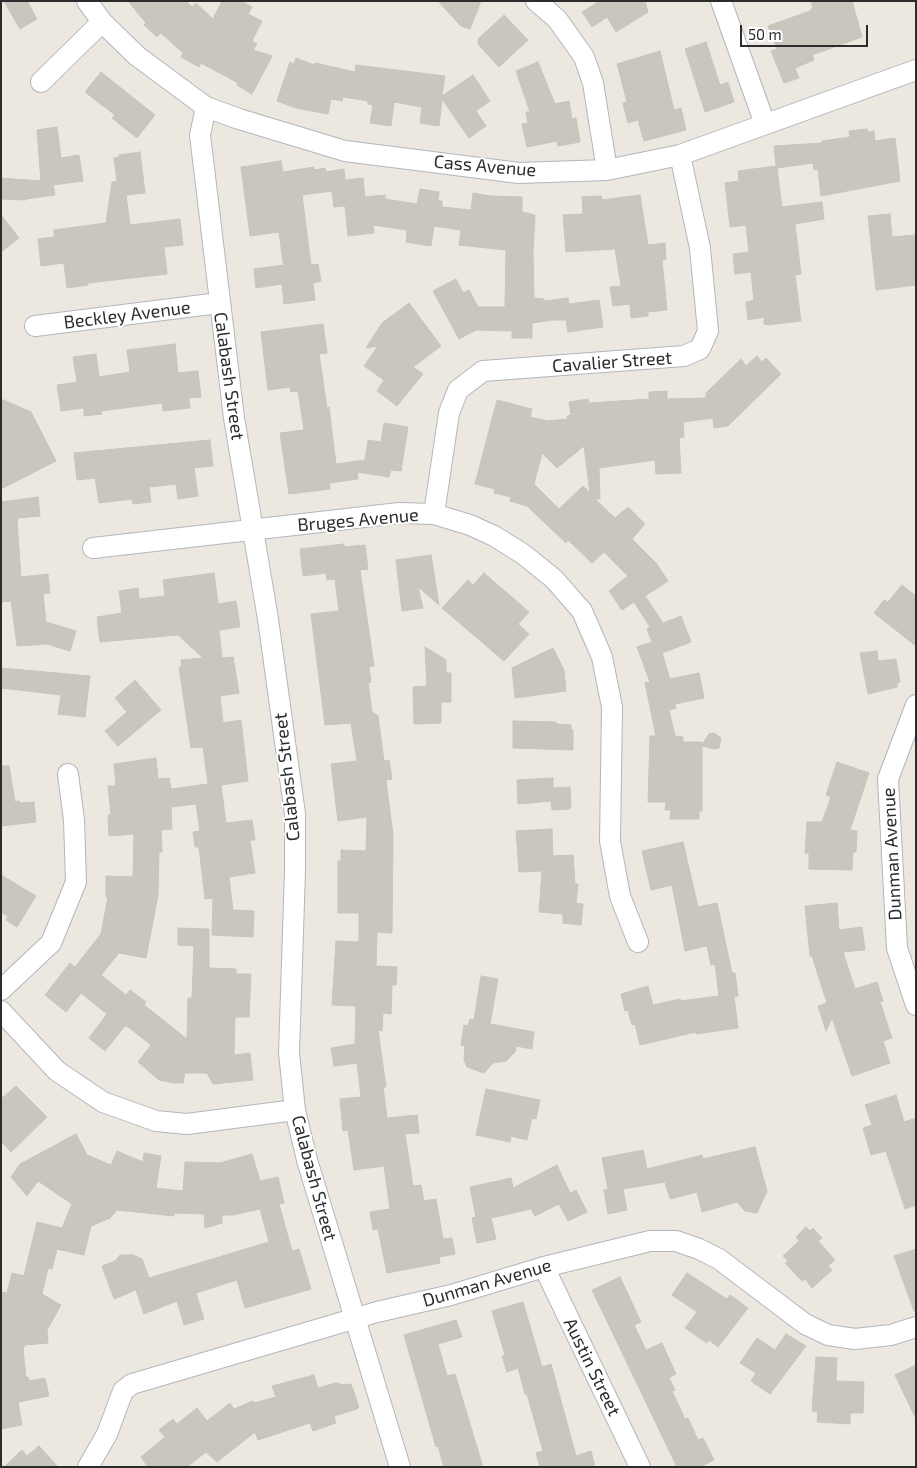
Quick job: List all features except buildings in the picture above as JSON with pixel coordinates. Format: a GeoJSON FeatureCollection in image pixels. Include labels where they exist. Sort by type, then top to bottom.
{"type":"FeatureCollection","features":[{"type":"Feature","properties":{"kind":"street","name":"Cass Avenue"},"geometry":{"type":"LineString","coordinates":[[87,1],[102,22],[137,56],[206,107],[345,151],[519,173],[606,170],[680,156],[916,70]]}},
{"type":"Feature","properties":{"kind":"street"},"geometry":{"type":"LineString","coordinates":[[536,1],[557,19],[584,57],[593,83],[606,170]]}},
{"type":"Feature","properties":{"kind":"street"},"geometry":{"type":"LineString","coordinates":[[721,1],[765,124]]}},
{"type":"Feature","properties":{"kind":"street"},"geometry":{"type":"LineString","coordinates":[[41,82],[102,22]]}},
{"type":"Feature","properties":{"kind":"street","name":"Calabash Street"},"geometry":{"type":"LineString","coordinates":[[206,107],[200,135],[219,303],[234,418],[253,530],[295,814],[289,1053],[295,1110],[306,1160],[400,1467]]}},
{"type":"Feature","properties":{"kind":"street","name":"Cavalier Street"},"geometry":{"type":"LineString","coordinates":[[434,514],[449,413],[458,390],[483,372],[684,356],[700,349],[708,331],[700,248],[680,156]]}},
{"type":"Feature","properties":{"kind":"street","name":"Beckley Avenue"},"geometry":{"type":"LineString","coordinates":[[35,326],[219,303]]}},
{"type":"Feature","properties":{"kind":"street","name":"Bruges Avenue"},"geometry":{"type":"LineString","coordinates":[[93,548],[376,514],[434,514],[470,525],[494,536],[523,554],[554,579],[582,610],[602,657],[612,707],[610,841],[620,896],[638,942]]}},
{"type":"Feature","properties":{"kind":"street","name":"Dunman Avenue"},"geometry":{"type":"LineString","coordinates":[[916,705],[888,779],[897,948],[916,1005]]}},
{"type":"Feature","properties":{"kind":"street"},"geometry":{"type":"LineString","coordinates":[[1,990],[51,943],[76,882],[74,820],[68,774]]}},
{"type":"Feature","properties":{"kind":"street"},"geometry":{"type":"LineString","coordinates":[[1,1011],[58,1071],[103,1102],[156,1121],[187,1124],[295,1110]]}},
{"type":"Feature","properties":{"kind":"street","name":"Dunman Avenue"},"geometry":{"type":"LineString","coordinates":[[88,1467],[108,1434],[123,1391],[132,1384],[355,1319],[451,1295],[544,1267],[650,1241],[676,1241],[699,1249],[719,1259],[805,1324],[828,1334],[855,1339],[891,1335],[916,1327]]}},
{"type":"Feature","properties":{"kind":"street","name":"Austin Street"},"geometry":{"type":"LineString","coordinates":[[544,1267],[640,1467]]}}]}
